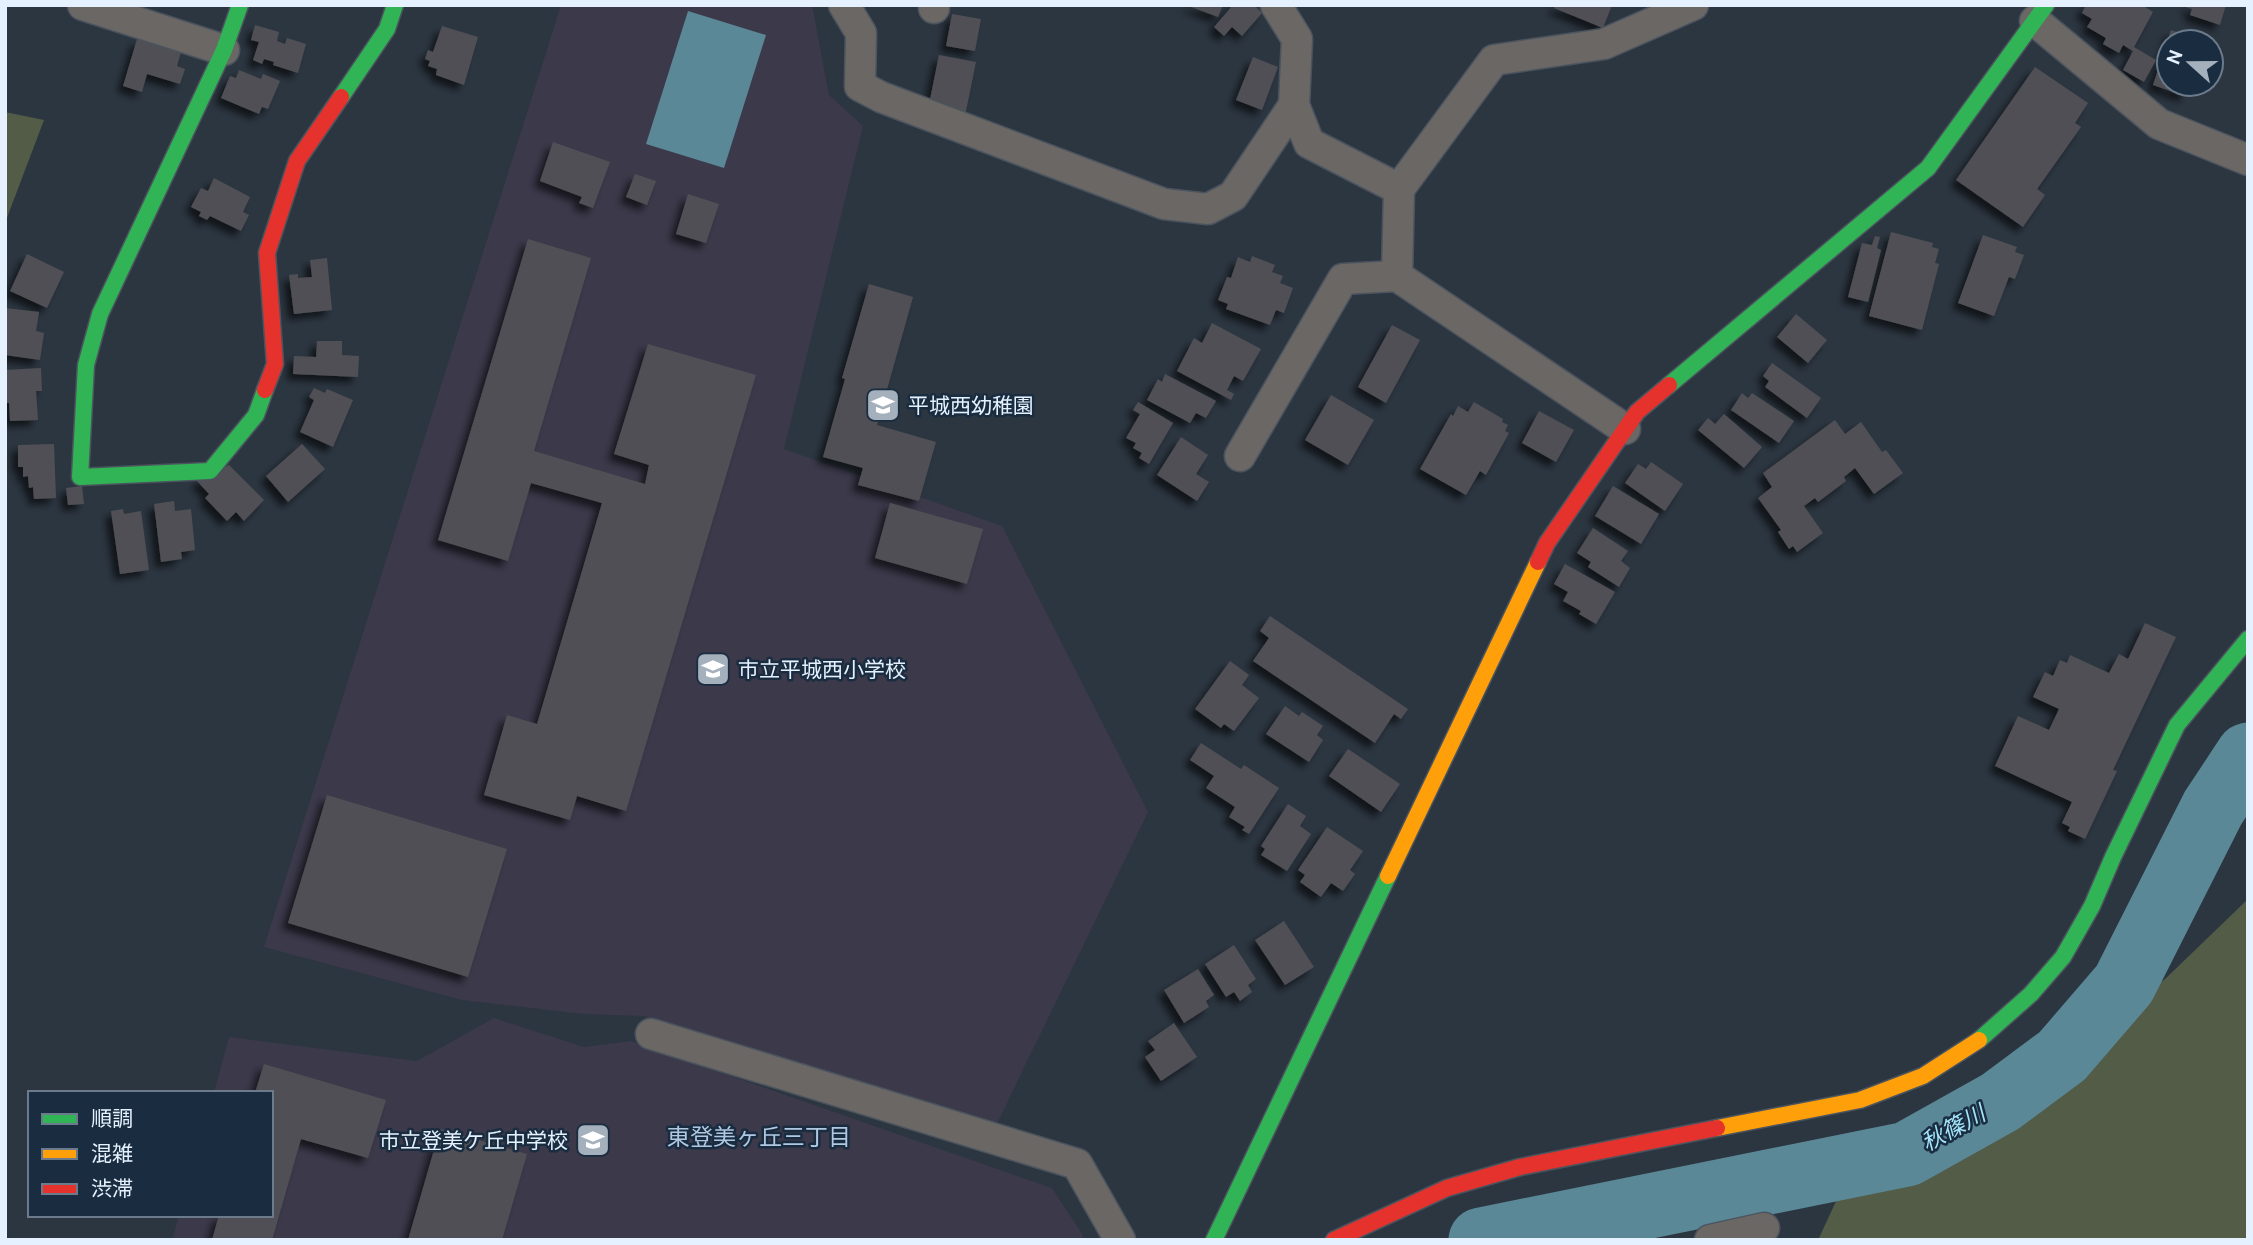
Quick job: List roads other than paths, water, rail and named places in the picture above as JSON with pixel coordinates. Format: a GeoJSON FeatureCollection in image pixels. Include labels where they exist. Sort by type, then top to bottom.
{"type":"FeatureCollection","features":[{"type":"Feature","properties":{"kind":"street"},"geometry":{"type":"LineString","coordinates":[[83,5],[125,12],[224,50]]}},
{"type":"Feature","properties":{"kind":"street"},"geometry":{"type":"LineString","coordinates":[[240,5],[224,50],[100,314],[86,365],[80,477],[210,471],[256,415],[275,364],[267,253],[297,160],[387,29],[395,5]]}},
{"type":"Feature","properties":{"kind":"street"},"geometry":{"type":"LineString","coordinates":[[844,5],[861,33],[860,86],[881,97],[1164,204],[1208,209],[1233,196],[1294,105]]}},
{"type":"Feature","properties":{"kind":"street"},"geometry":{"type":"LineString","coordinates":[[1276,5],[1297,39],[1294,105],[1309,143],[1399,189]]}},
{"type":"Feature","properties":{"kind":"street"},"geometry":{"type":"LineString","coordinates":[[1396,276],[1399,189],[1494,60],[1604,44],[1693,5]]}},
{"type":"Feature","properties":{"kind":"street"},"geometry":{"type":"LineString","coordinates":[[1214,1240],[1547,543],[1637,412],[1928,168],[2040,13],[2159,124],[2248,160]]}},
{"type":"Feature","properties":{"kind":"street"},"geometry":{"type":"LineString","coordinates":[[1240,456],[1343,279],[1396,276],[1625,429]]}},
{"type":"Feature","properties":{"kind":"street"},"geometry":{"type":"LineString","coordinates":[[1334,1240],[1447,1188],[1520,1167],[1860,1100],[1923,1076],[1973,1045],[2031,994],[2063,957],[2092,906],[2177,725],[2248,639]]}},
{"type":"Feature","properties":{"kind":"street"},"geometry":{"type":"LineString","coordinates":[[651,1034],[1077,1164],[1120,1240]]}},
{"type":"Feature","properties":{"kind":"street"},"geometry":{"type":"LineString","coordinates":[[1710,1240],[1765,1228]]}},
{"type":"Feature","properties":{"kind":"water"},"geometry":{"type":"Polygon","coordinates":[[[688,11],[766,35],[724,168],[646,144],[688,11]]]}},
{"type":"Feature","properties":{"kind":"waterway","name":"秋篠川"},"geometry":{"type":"LineString","coordinates":[[1481,1240],[1907,1154],[2000,1102],[2062,1056],[2124,984],[2213,808],[2248,755]]}},
{"type":"Feature","properties":{"kind":"place","name":"平城西幼稚園"},"geometry":{"type":"Point","coordinates":[883,405]}},
{"type":"Feature","properties":{"kind":"place","name":"市立平城西小学校"},"geometry":{"type":"Point","coordinates":[713,669]}},
{"type":"Feature","properties":{"kind":"place","name":"市立登美ケ丘中学校"},"geometry":{"type":"Point","coordinates":[593,1140]}},
{"type":"Feature","properties":{"kind":"district","name":"東登美ヶ丘三丁目"},"geometry":{"type":"Point","coordinates":[759,1137]}}]}
